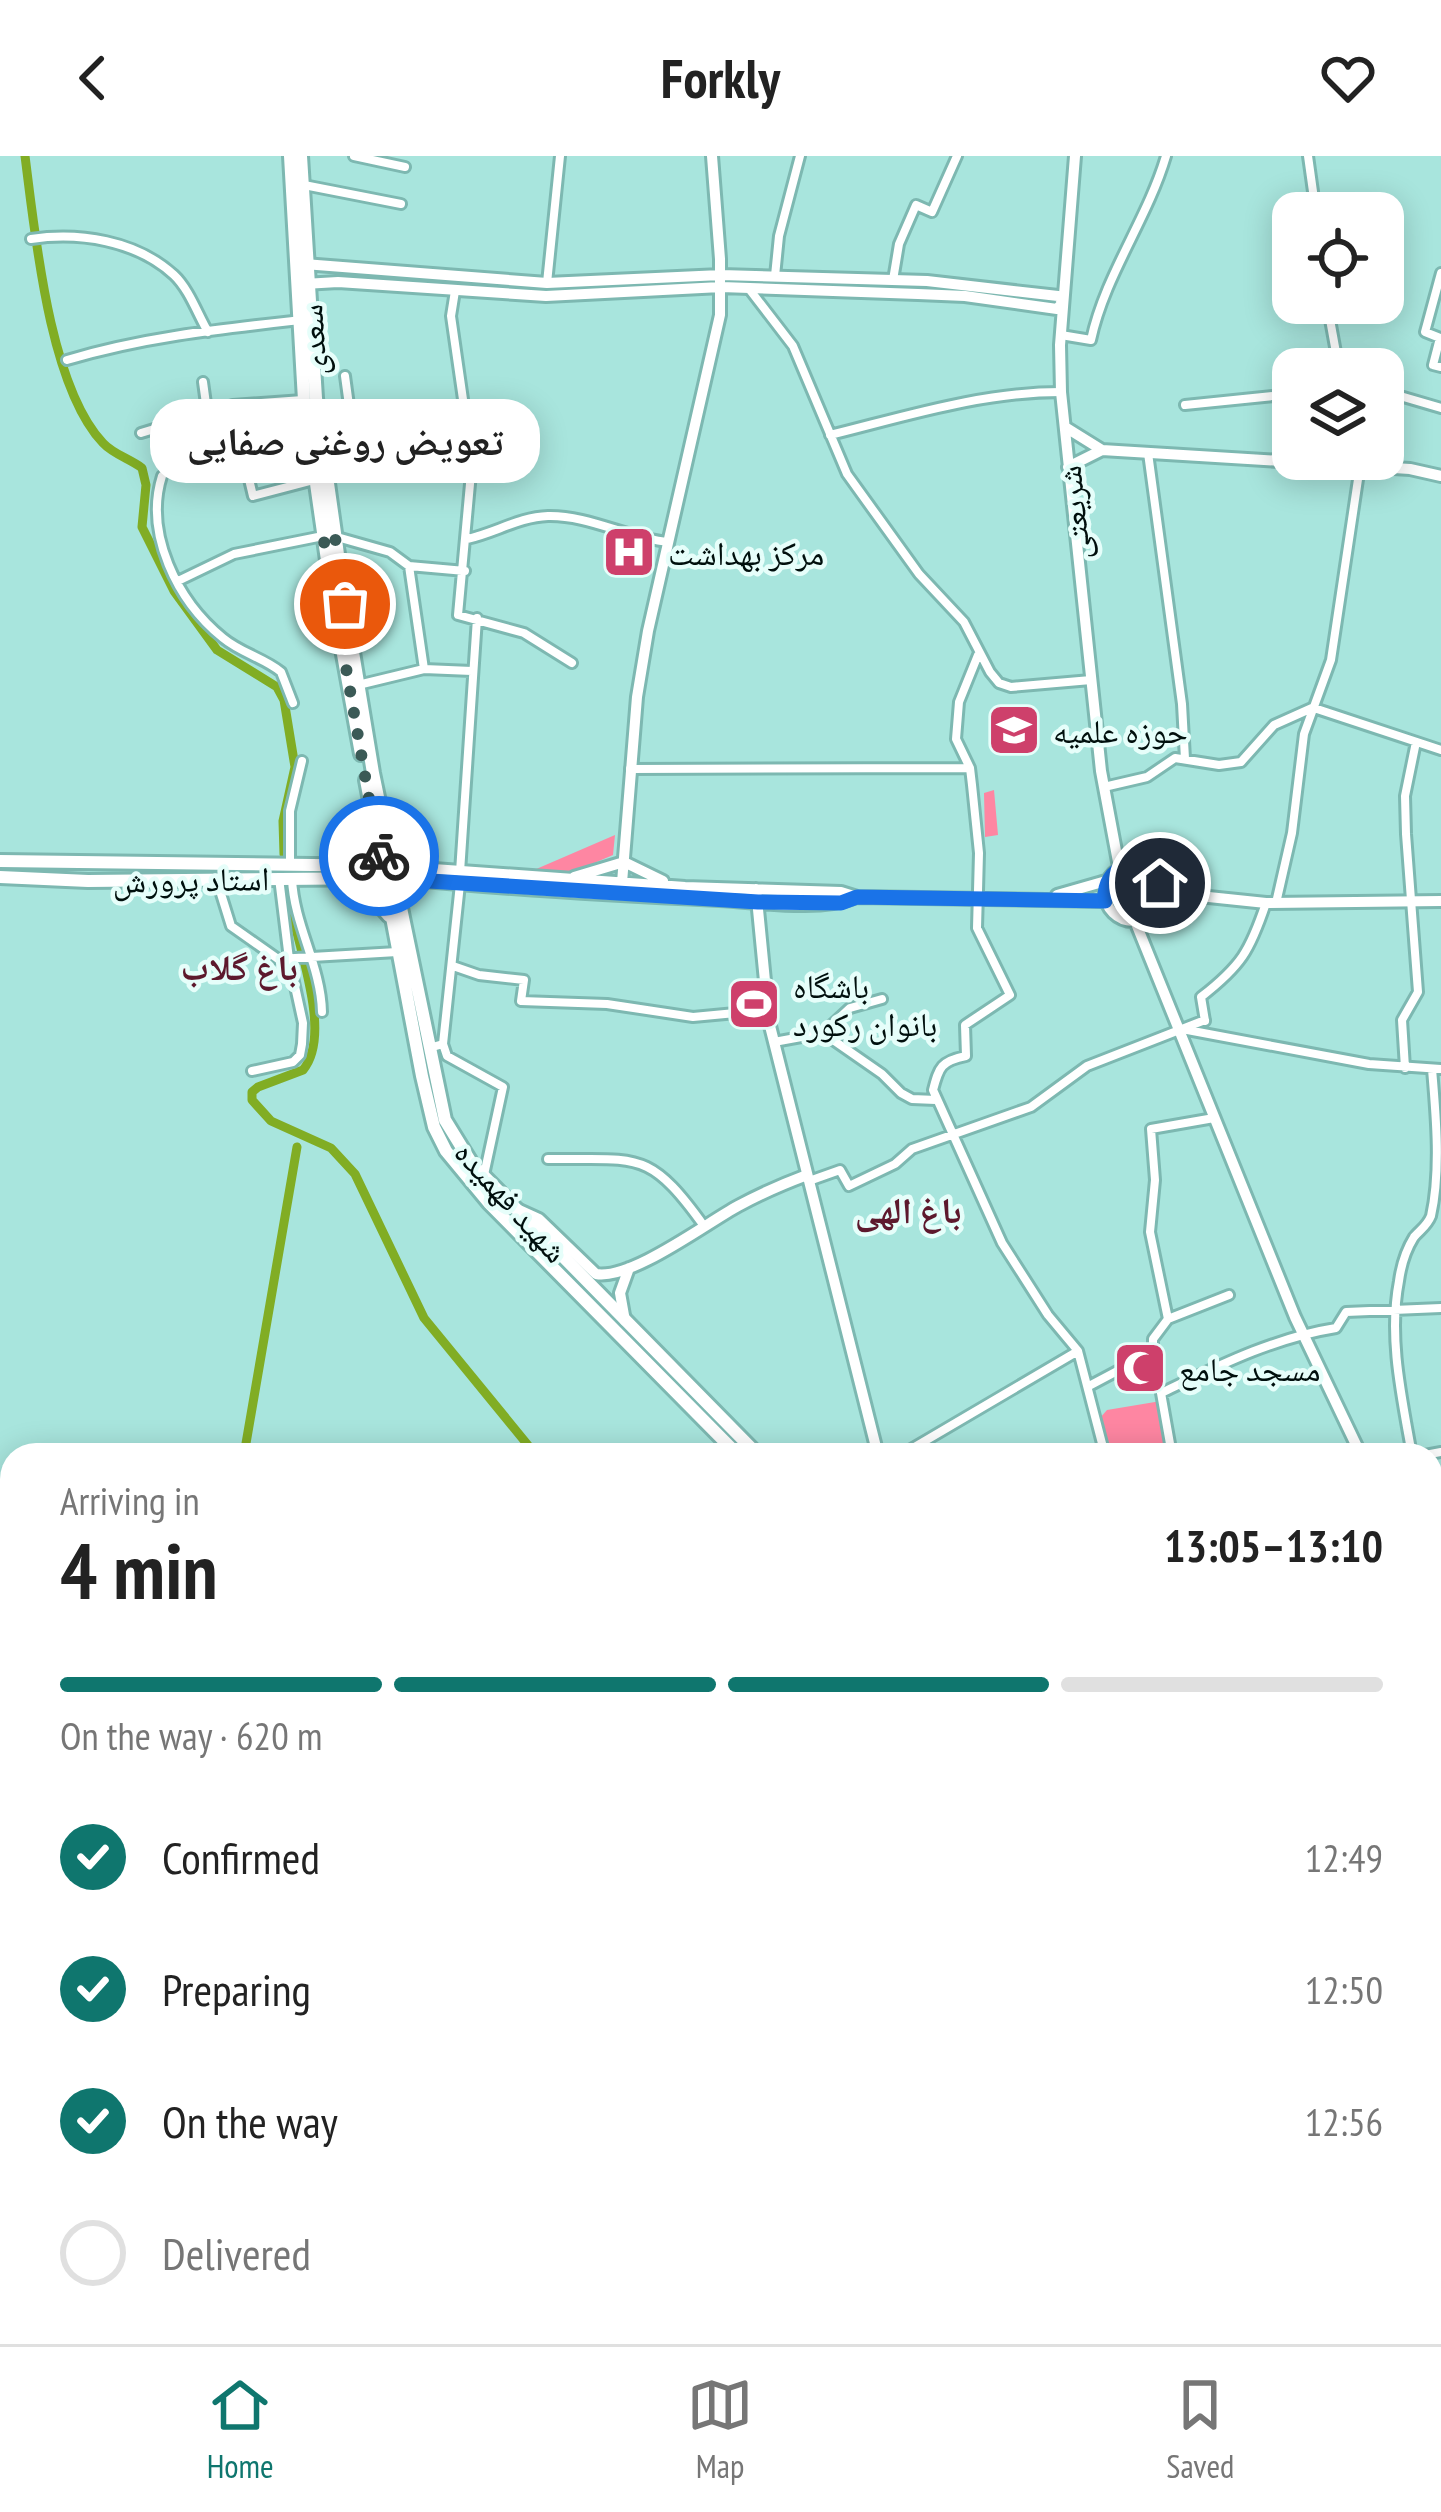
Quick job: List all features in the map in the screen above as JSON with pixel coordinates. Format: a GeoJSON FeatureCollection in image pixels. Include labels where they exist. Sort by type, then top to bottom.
{"type":"FeatureCollection","features":[{"type":"Feature","properties":{"kind":"main road","name":"سعدی"},"geometry":{"type":"LineString","coordinates":[[290,156],[303,264]]}},
{"type":"Feature","properties":{"kind":"main road","name":"سعدی"},"geometry":{"type":"LineString","coordinates":[[301,156],[314,426],[387,872]]}},
{"type":"Feature","properties":{"kind":"main road","name":"سعدی"},"geometry":{"type":"LineString","coordinates":[[304,284],[304,400],[314,426],[314,480],[329,536]]}},
{"type":"Feature","properties":{"kind":"main road","name":"استاد پرورش"},"geometry":{"type":"LineString","coordinates":[[0,861],[345,878],[387,872]]}},
{"type":"Feature","properties":{"kind":"main road"},"geometry":{"type":"LineString","coordinates":[[88,865],[88,881]]}},
{"type":"Feature","properties":{"kind":"main road","name":"استاد پرورش"},"geometry":{"type":"LineString","coordinates":[[0,878],[217,879],[387,872]]}},
{"type":"Feature","properties":{"kind":"main road","name":"شهید فهمیده"},"geometry":{"type":"LineString","coordinates":[[387,872],[422,1076],[434,1127],[446,1151],[489,1203],[726,1443]]}},
{"type":"Feature","properties":{"kind":"main road","name":"شهید فهمیده"},"geometry":{"type":"LineString","coordinates":[[387,872],[436,1046],[445,1120],[461,1150],[746,1443]]}},
{"type":"Feature","properties":{"kind":"main road"},"geometry":{"type":"LineString","coordinates":[[345,878],[373,898],[392,920]]}},
{"type":"Feature","properties":{"kind":"street"},"geometry":{"type":"LineString","coordinates":[[354,156],[405,166]]}},
{"type":"Feature","properties":{"kind":"street"},"geometry":{"type":"LineString","coordinates":[[547,283],[560,156]]}},
{"type":"Feature","properties":{"kind":"street"},"geometry":{"type":"LineString","coordinates":[[622,889],[630,769],[648,631],[720,311],[712,156]]}},
{"type":"Feature","properties":{"kind":"street"},"geometry":{"type":"LineString","coordinates":[[776,276],[779,236],[800,156]]}},
{"type":"Feature","properties":{"kind":"street"},"geometry":{"type":"LineString","coordinates":[[893,280],[899,244],[916,205],[932,212],[957,156]]}},
{"type":"Feature","properties":{"kind":"street","name":"شریعتی"},"geometry":{"type":"LineString","coordinates":[[1075,156],[1061,392],[1103,787],[1119,867]]}},
{"type":"Feature","properties":{"kind":"street"},"geometry":{"type":"LineString","coordinates":[[1061,335],[1091,340],[1100,305],[1153,198],[1166,156]]}},
{"type":"Feature","properties":{"kind":"street"},"geometry":{"type":"LineString","coordinates":[[1307,156],[1313,192]]}},
{"type":"Feature","properties":{"kind":"street"},"geometry":{"type":"LineString","coordinates":[[303,184],[401,204]]}},
{"type":"Feature","properties":{"kind":"street"},"geometry":{"type":"LineString","coordinates":[[31,239],[67,234],[95,237],[145,257],[174,275],[208,332]]}},
{"type":"Feature","properties":{"kind":"street"},"geometry":{"type":"LineString","coordinates":[[720,259],[793,346],[847,474],[920,574],[964,622],[999,683],[1011,688],[1091,680]]}},
{"type":"Feature","properties":{"kind":"street"},"geometry":{"type":"LineString","coordinates":[[303,264],[547,283],[721,281],[742,283],[965,296],[1057,309],[1064,302],[1058,296],[982,285],[776,276],[742,283],[720,311]]}},
{"type":"Feature","properties":{"kind":"street"},"geometry":{"type":"LineString","coordinates":[[326,283],[320,273],[330,266]]}},
{"type":"Feature","properties":{"kind":"street"},"geometry":{"type":"LineString","coordinates":[[1441,273],[1425,332],[1440,338],[1433,365],[1441,368]]}},
{"type":"Feature","properties":{"kind":"street"},"geometry":{"type":"LineString","coordinates":[[304,284],[546,296],[721,281]]}},
{"type":"Feature","properties":{"kind":"street"},"geometry":{"type":"LineString","coordinates":[[455,291],[451,316],[472,462],[458,615],[524,633],[572,663]]}},
{"type":"Feature","properties":{"kind":"street"},"geometry":{"type":"LineString","coordinates":[[68,360],[134,340],[158,341],[302,320]]}},
{"type":"Feature","properties":{"kind":"street"},"geometry":{"type":"LineString","coordinates":[[263,432],[351,420],[345,376]]}},
{"type":"Feature","properties":{"kind":"street"},"geometry":{"type":"LineString","coordinates":[[203,382],[207,411]]}},
{"type":"Feature","properties":{"kind":"street"},"geometry":{"type":"LineString","coordinates":[[830,435],[981,398],[1061,392]]}},
{"type":"Feature","properties":{"kind":"street"},"geometry":{"type":"LineString","coordinates":[[1185,404],[1272,396]]}},
{"type":"Feature","properties":{"kind":"street"},"geometry":{"type":"LineString","coordinates":[[1404,397],[1441,408]]}},
{"type":"Feature","properties":{"kind":"street"},"geometry":{"type":"LineString","coordinates":[[141,434],[233,405],[304,400]]}},
{"type":"Feature","properties":{"kind":"street"},"geometry":{"type":"LineString","coordinates":[[1065,427],[1102,450],[1272,459]]}},
{"type":"Feature","properties":{"kind":"street"},"geometry":{"type":"LineString","coordinates":[[242,450],[253,496],[314,480]]}},
{"type":"Feature","properties":{"kind":"street"},"geometry":{"type":"LineString","coordinates":[[1068,466],[1102,450]]}},
{"type":"Feature","properties":{"kind":"street"},"geometry":{"type":"LineString","coordinates":[[1148,453],[1182,704],[1185,759]]}},
{"type":"Feature","properties":{"kind":"street"},"geometry":{"type":"LineString","coordinates":[[1404,468],[1441,476]]}},
{"type":"Feature","properties":{"kind":"street"},"geometry":{"type":"LineString","coordinates":[[162,476],[155,528],[178,581],[207,624],[225,640],[281,672],[293,703]]}},
{"type":"Feature","properties":{"kind":"street"},"geometry":{"type":"LineString","coordinates":[[1210,1032],[1201,997],[1241,964],[1251,948],[1271,903],[1292,833],[1304,734],[1331,660],[1349,480]]}},
{"type":"Feature","properties":{"kind":"street"},"geometry":{"type":"LineString","coordinates":[[467,539],[497,532],[525,518],[552,516],[642,540],[668,542]]}},
{"type":"Feature","properties":{"kind":"street"},"geometry":{"type":"LineString","coordinates":[[178,581],[234,554],[329,536],[390,552],[409,566],[465,571]]}},
{"type":"Feature","properties":{"kind":"street"},"geometry":{"type":"LineString","coordinates":[[409,566],[424,669]]}},
{"type":"Feature","properties":{"kind":"street"},"geometry":{"type":"LineString","coordinates":[[477,618],[453,966],[436,1046],[502,1087],[484,1177]]}},
{"type":"Feature","properties":{"kind":"street"},"geometry":{"type":"LineString","coordinates":[[979,655],[959,702],[956,740],[970,768],[979,853],[976,928],[1010,994],[965,1025],[966,1056],[946,1059],[940,1065],[933,1090],[1002,1243],[1048,1315],[1078,1351],[1102,1443]]}},
{"type":"Feature","properties":{"kind":"street"},"geometry":{"type":"LineString","coordinates":[[353,686],[424,669],[472,670]]}},
{"type":"Feature","properties":{"kind":"street"},"geometry":{"type":"LineString","coordinates":[[1103,787],[1147,777],[1174,758],[1219,765],[1241,761],[1274,725],[1314,708],[1441,750]]}},
{"type":"Feature","properties":{"kind":"street"},"geometry":{"type":"LineString","coordinates":[[1405,1068],[1402,1020],[1418,992],[1406,796],[1416,742]]}},
{"type":"Feature","properties":{"kind":"street"},"geometry":{"type":"LineString","coordinates":[[252,1071],[293,1062],[300,1055],[303,1023],[290,959],[287,873],[290,811],[302,760]]}},
{"type":"Feature","properties":{"kind":"street"},"geometry":{"type":"LineString","coordinates":[[630,769],[970,768]]}},
{"type":"Feature","properties":{"kind":"street"},"geometry":{"type":"LineString","coordinates":[[566,879],[624,862],[653,878],[685,887],[757,896]]}},
{"type":"Feature","properties":{"kind":"street"},"geometry":{"type":"LineString","coordinates":[[1044,898],[1106,881],[1119,867],[1138,864],[1155,874],[1162,892],[1151,915],[1135,921],[1117,916],[1105,901],[1106,881]]}},
{"type":"Feature","properties":{"kind":"street"},"geometry":{"type":"LineString","coordinates":[[387,872],[841,903],[857,897],[1105,901]]}},
{"type":"Feature","properties":{"kind":"street"},"geometry":{"type":"LineString","coordinates":[[287,873],[318,977],[322,1012]]}},
{"type":"Feature","properties":{"kind":"street"},"geometry":{"type":"LineString","coordinates":[[460,878],[566,879],[622,889],[685,887]]}},
{"type":"Feature","properties":{"kind":"street"},"geometry":{"type":"LineString","coordinates":[[217,879],[231,926],[266,954],[290,959],[399,951]]}},
{"type":"Feature","properties":{"kind":"street"},"geometry":{"type":"LineString","coordinates":[[1162,892],[1271,903],[1441,902]]}},
{"type":"Feature","properties":{"kind":"street"},"geometry":{"type":"LineString","coordinates":[[757,896],[774,1042],[875,1443]]}},
{"type":"Feature","properties":{"kind":"street"},"geometry":{"type":"LineString","coordinates":[[1135,921],[1303,1334],[1355,1443]]}},
{"type":"Feature","properties":{"kind":"street"},"geometry":{"type":"LineString","coordinates":[[453,966],[524,980],[521,1000],[607,1004],[693,1017],[768,1010]]}},
{"type":"Feature","properties":{"kind":"street"},"geometry":{"type":"LineString","coordinates":[[774,1042],[823,1033],[850,1008],[882,999]]}},
{"type":"Feature","properties":{"kind":"street"},"geometry":{"type":"LineString","coordinates":[[512,1207],[539,1219],[596,1274],[606,1276],[629,1268],[767,1191],[840,1170],[849,1186],[895,1164],[912,1149],[1031,1107],[1088,1066],[1204,1020]]}},
{"type":"Feature","properties":{"kind":"street"},"geometry":{"type":"LineString","coordinates":[[1180,1028],[1405,1068],[1436,1069],[1436,1200],[1429,1223],[1403,1260],[1395,1310],[1398,1372],[1410,1443]]}},
{"type":"Feature","properties":{"kind":"street"},"geometry":{"type":"LineString","coordinates":[[823,1033],[901,1093],[912,1099],[936,1100]]}},
{"type":"Feature","properties":{"kind":"street"},"geometry":{"type":"LineString","coordinates":[[1168,1319],[1150,1232],[1155,1180],[1151,1129],[1216,1118]]}},
{"type":"Feature","properties":{"kind":"street"},"geometry":{"type":"LineString","coordinates":[[548,1159],[640,1161],[666,1179],[704,1226]]}},
{"type":"Feature","properties":{"kind":"street"},"geometry":{"type":"LineString","coordinates":[[626,1321],[620,1293],[629,1268]]}},
{"type":"Feature","properties":{"kind":"street"},"geometry":{"type":"LineString","coordinates":[[1089,1386],[1153,1352],[1154,1339],[1168,1319],[1229,1295]]}},
{"type":"Feature","properties":{"kind":"street"},"geometry":{"type":"LineString","coordinates":[[1170,1443],[1161,1394],[1233,1358],[1336,1328],[1346,1312],[1441,1308]]}},
{"type":"Feature","properties":{"kind":"street"},"geometry":{"type":"LineString","coordinates":[[921,1443],[1078,1351]]}},
{"type":"Feature","properties":{"kind":"shaded area"},"geometry":{"type":"Polygon","coordinates":[[[994,790],[998,835],[985,837],[984,793],[994,790]]]}},
{"type":"Feature","properties":{"kind":"shaded area"},"geometry":{"type":"Polygon","coordinates":[[[615,835],[613,855],[566,875],[527,873],[615,835]]]}},
{"type":"Feature","properties":{"kind":"shaded area"},"geometry":{"type":"Polygon","coordinates":[[[1133,873],[1147,879],[1153,893],[1147,907],[1133,913],[1119,907],[1113,893],[1119,879],[1133,873]]]}},
{"type":"Feature","properties":{"kind":"shaded area"},"geometry":{"type":"Polygon","coordinates":[[[1161,1401],[1173,1443],[1109,1443],[1100,1418],[1107,1410],[1161,1401]]]}},
{"type":"Feature","properties":{"kind":"waterway"},"geometry":{"type":"LineString","coordinates":[[25,156],[48,307],[69,385],[107,447],[142,468],[146,485],[142,527],[174,591],[217,650],[277,687],[284,700],[295,767],[283,821],[284,854]]}},
{"type":"Feature","properties":{"kind":"waterway"},"geometry":{"type":"LineString","coordinates":[[286,881],[313,1005],[312,1053],[303,1070],[258,1087],[252,1100],[271,1121],[331,1148],[355,1174],[424,1318],[526,1443]]}},
{"type":"Feature","properties":{"kind":"waterway"},"geometry":{"type":"LineString","coordinates":[[246,1443],[297,1147]]}},
{"type":"Feature","properties":{"kind":"way so far"},"geometry":{"type":"LineString","coordinates":[[345,604],[335,537],[323,536],[379,856]]}},
{"type":"Feature","properties":{"kind":"place","name":"مرکز بهداشت"},"geometry":{"type":"Point","coordinates":[629,552]}},
{"type":"Feature","properties":{"kind":"place","name":"تعویض روغنی صفایی"},"geometry":{"type":"Point","coordinates":[345,604]}},
{"type":"Feature","properties":{"kind":"place","name":"حوزه علمیه"},"geometry":{"type":"Point","coordinates":[1014,730]}},
{"type":"Feature","properties":{"kind":"place","name":"باشگاه بانوان رکورد"},"geometry":{"type":"Point","coordinates":[754,1004]}},
{"type":"Feature","properties":{"kind":"place","name":"مسجد جامع"},"geometry":{"type":"Point","coordinates":[1140,1368]}},
{"type":"Feature","properties":{"kind":"district","name":"باغ گلاب"},"geometry":{"type":"Point","coordinates":[239,966]}},
{"type":"Feature","properties":{"kind":"district","name":"باغ الهی"},"geometry":{"type":"Point","coordinates":[908,1209]}},
{"type":"Feature","properties":{"kind":"route"},"geometry":{"type":"LineString","coordinates":[[379,856],[383,878],[758,902],[841,903],[857,897],[1105,901],[1106,881],[1129,864],[1148,868],[1160,883]]}}]}
